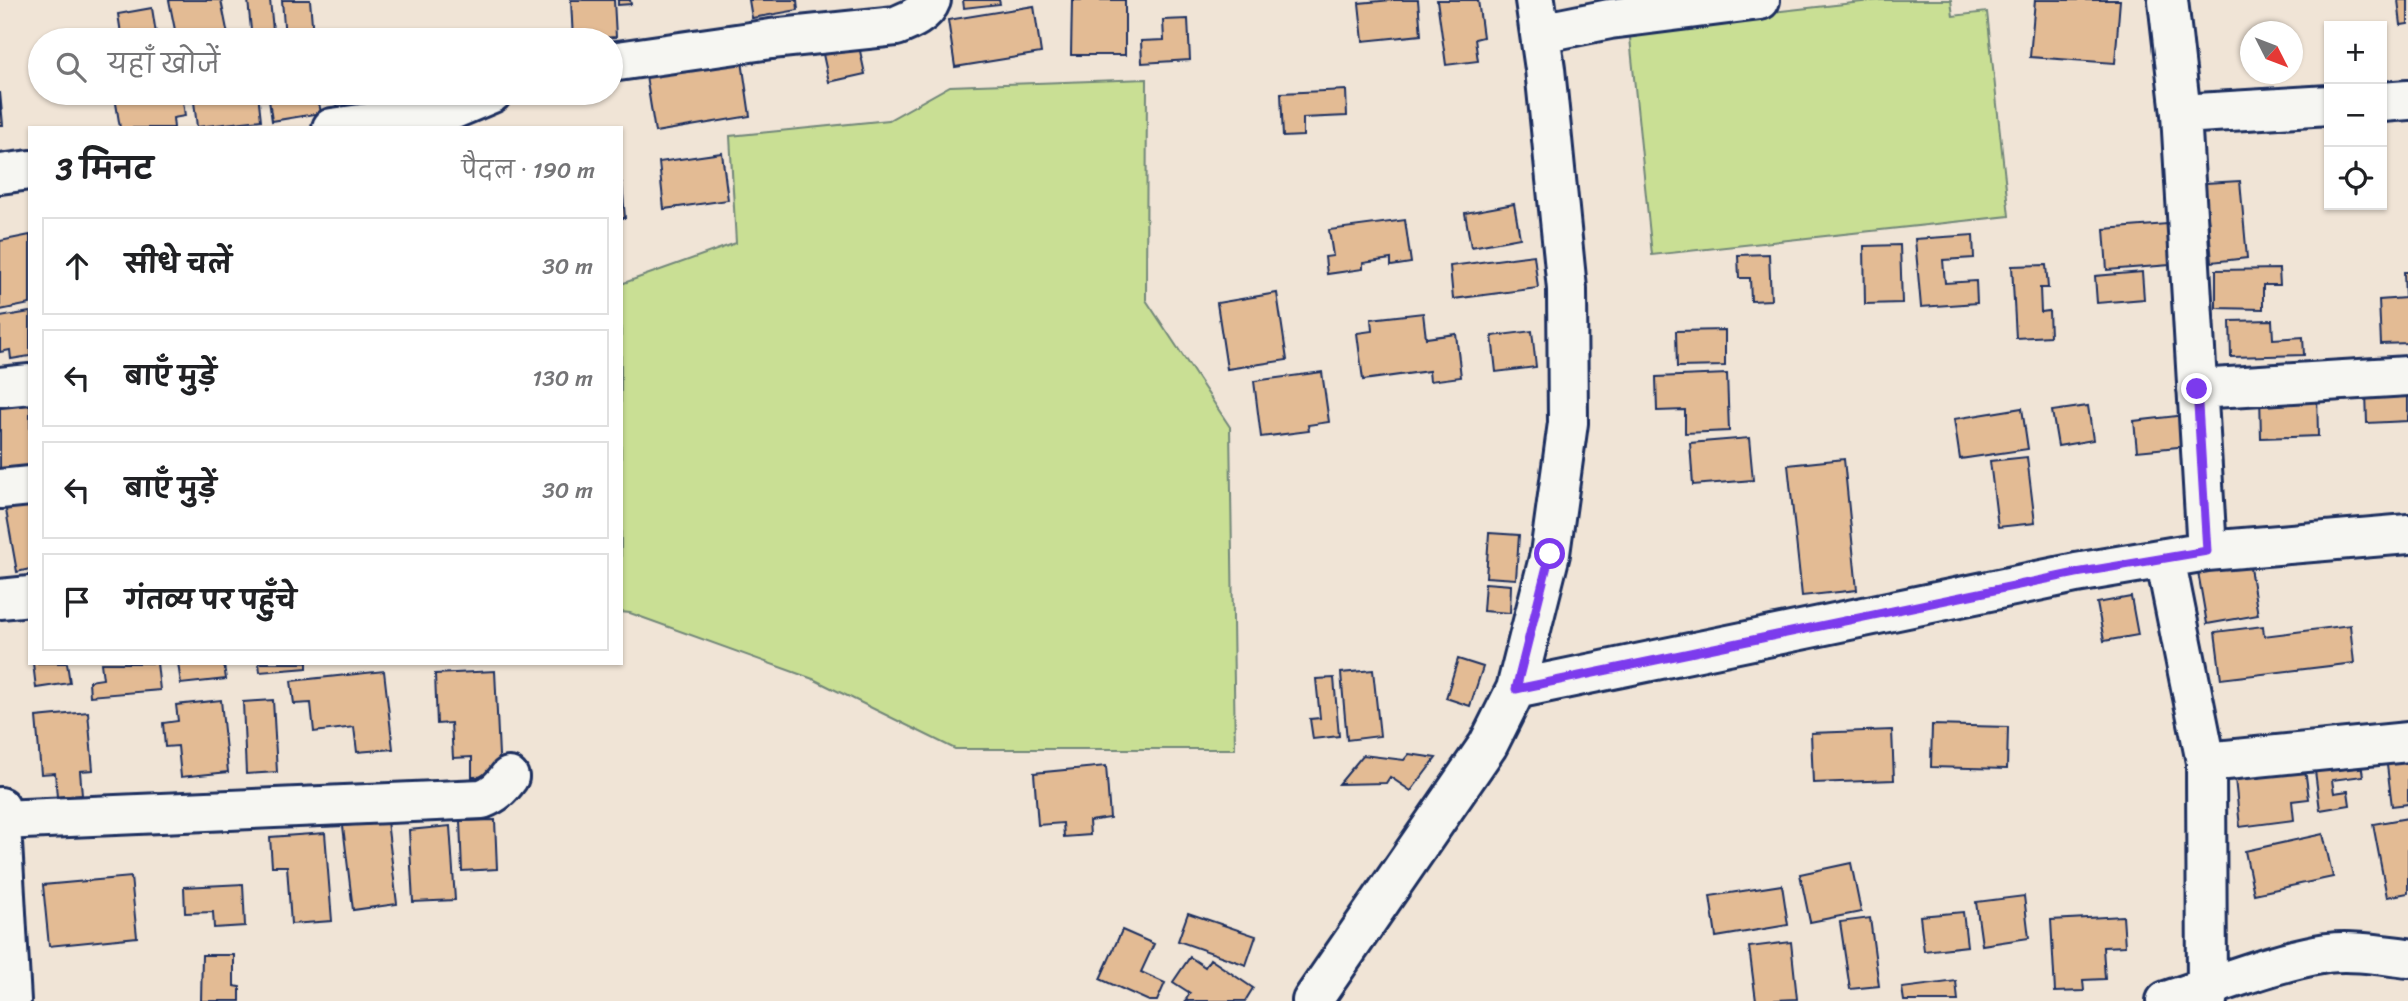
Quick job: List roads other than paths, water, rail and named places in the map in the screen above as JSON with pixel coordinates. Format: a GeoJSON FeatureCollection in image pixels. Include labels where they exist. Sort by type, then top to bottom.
{"type":"FeatureCollection","features":[{"type":"Feature","properties":{"kind":"street"},"geometry":{"type":"LineString","coordinates":[[623,60],[771,39],[896,26],[929,7],[931,0]]}},
{"type":"Feature","properties":{"kind":"street"},"geometry":{"type":"LineString","coordinates":[[1312,1001],[1488,744],[1516,689],[1550,554],[1568,423],[1567,289],[1537,17],[1610,19],[1760,0]]}},
{"type":"Feature","properties":{"kind":"street"},"geometry":{"type":"LineString","coordinates":[[2168,0],[2181,114],[2207,551]]}},
{"type":"Feature","properties":{"kind":"street"},"geometry":{"type":"LineString","coordinates":[[2387,102],[2408,100]]}},
{"type":"Feature","properties":{"kind":"street"},"geometry":{"type":"LineString","coordinates":[[346,126],[447,112],[464,105]]}},
{"type":"Feature","properties":{"kind":"street"},"geometry":{"type":"LineString","coordinates":[[2181,114],[2324,105]]}},
{"type":"Feature","properties":{"kind":"street"},"geometry":{"type":"LineString","coordinates":[[0,174],[28,170]]}},
{"type":"Feature","properties":{"kind":"street"},"geometry":{"type":"LineString","coordinates":[[2197,389],[2408,376]]}},
{"type":"Feature","properties":{"kind":"street"},"geometry":{"type":"LineString","coordinates":[[0,387],[28,384]]}},
{"type":"Feature","properties":{"kind":"street"},"geometry":{"type":"LineString","coordinates":[[0,489],[28,486]]}},
{"type":"Feature","properties":{"kind":"street"},"geometry":{"type":"LineString","coordinates":[[1516,689],[2076,573],[2207,551],[2408,534]]}},
{"type":"Feature","properties":{"kind":"street"},"geometry":{"type":"LineString","coordinates":[[2165,558],[2206,762],[2207,995]]}},
{"type":"Feature","properties":{"kind":"street"},"geometry":{"type":"LineString","coordinates":[[0,599],[28,596]]}},
{"type":"Feature","properties":{"kind":"street"},"geometry":{"type":"LineString","coordinates":[[2206,762],[2408,742]]}},
{"type":"Feature","properties":{"kind":"street"},"geometry":{"type":"LineString","coordinates":[[1,820],[482,799],[502,788],[509,777]]}},
{"type":"Feature","properties":{"kind":"street"},"geometry":{"type":"LineString","coordinates":[[0,807],[10,1001]]}},
{"type":"Feature","properties":{"kind":"street"},"geometry":{"type":"LineString","coordinates":[[2166,1001],[2207,995],[2292,961],[2328,953],[2408,958]]}}]}
